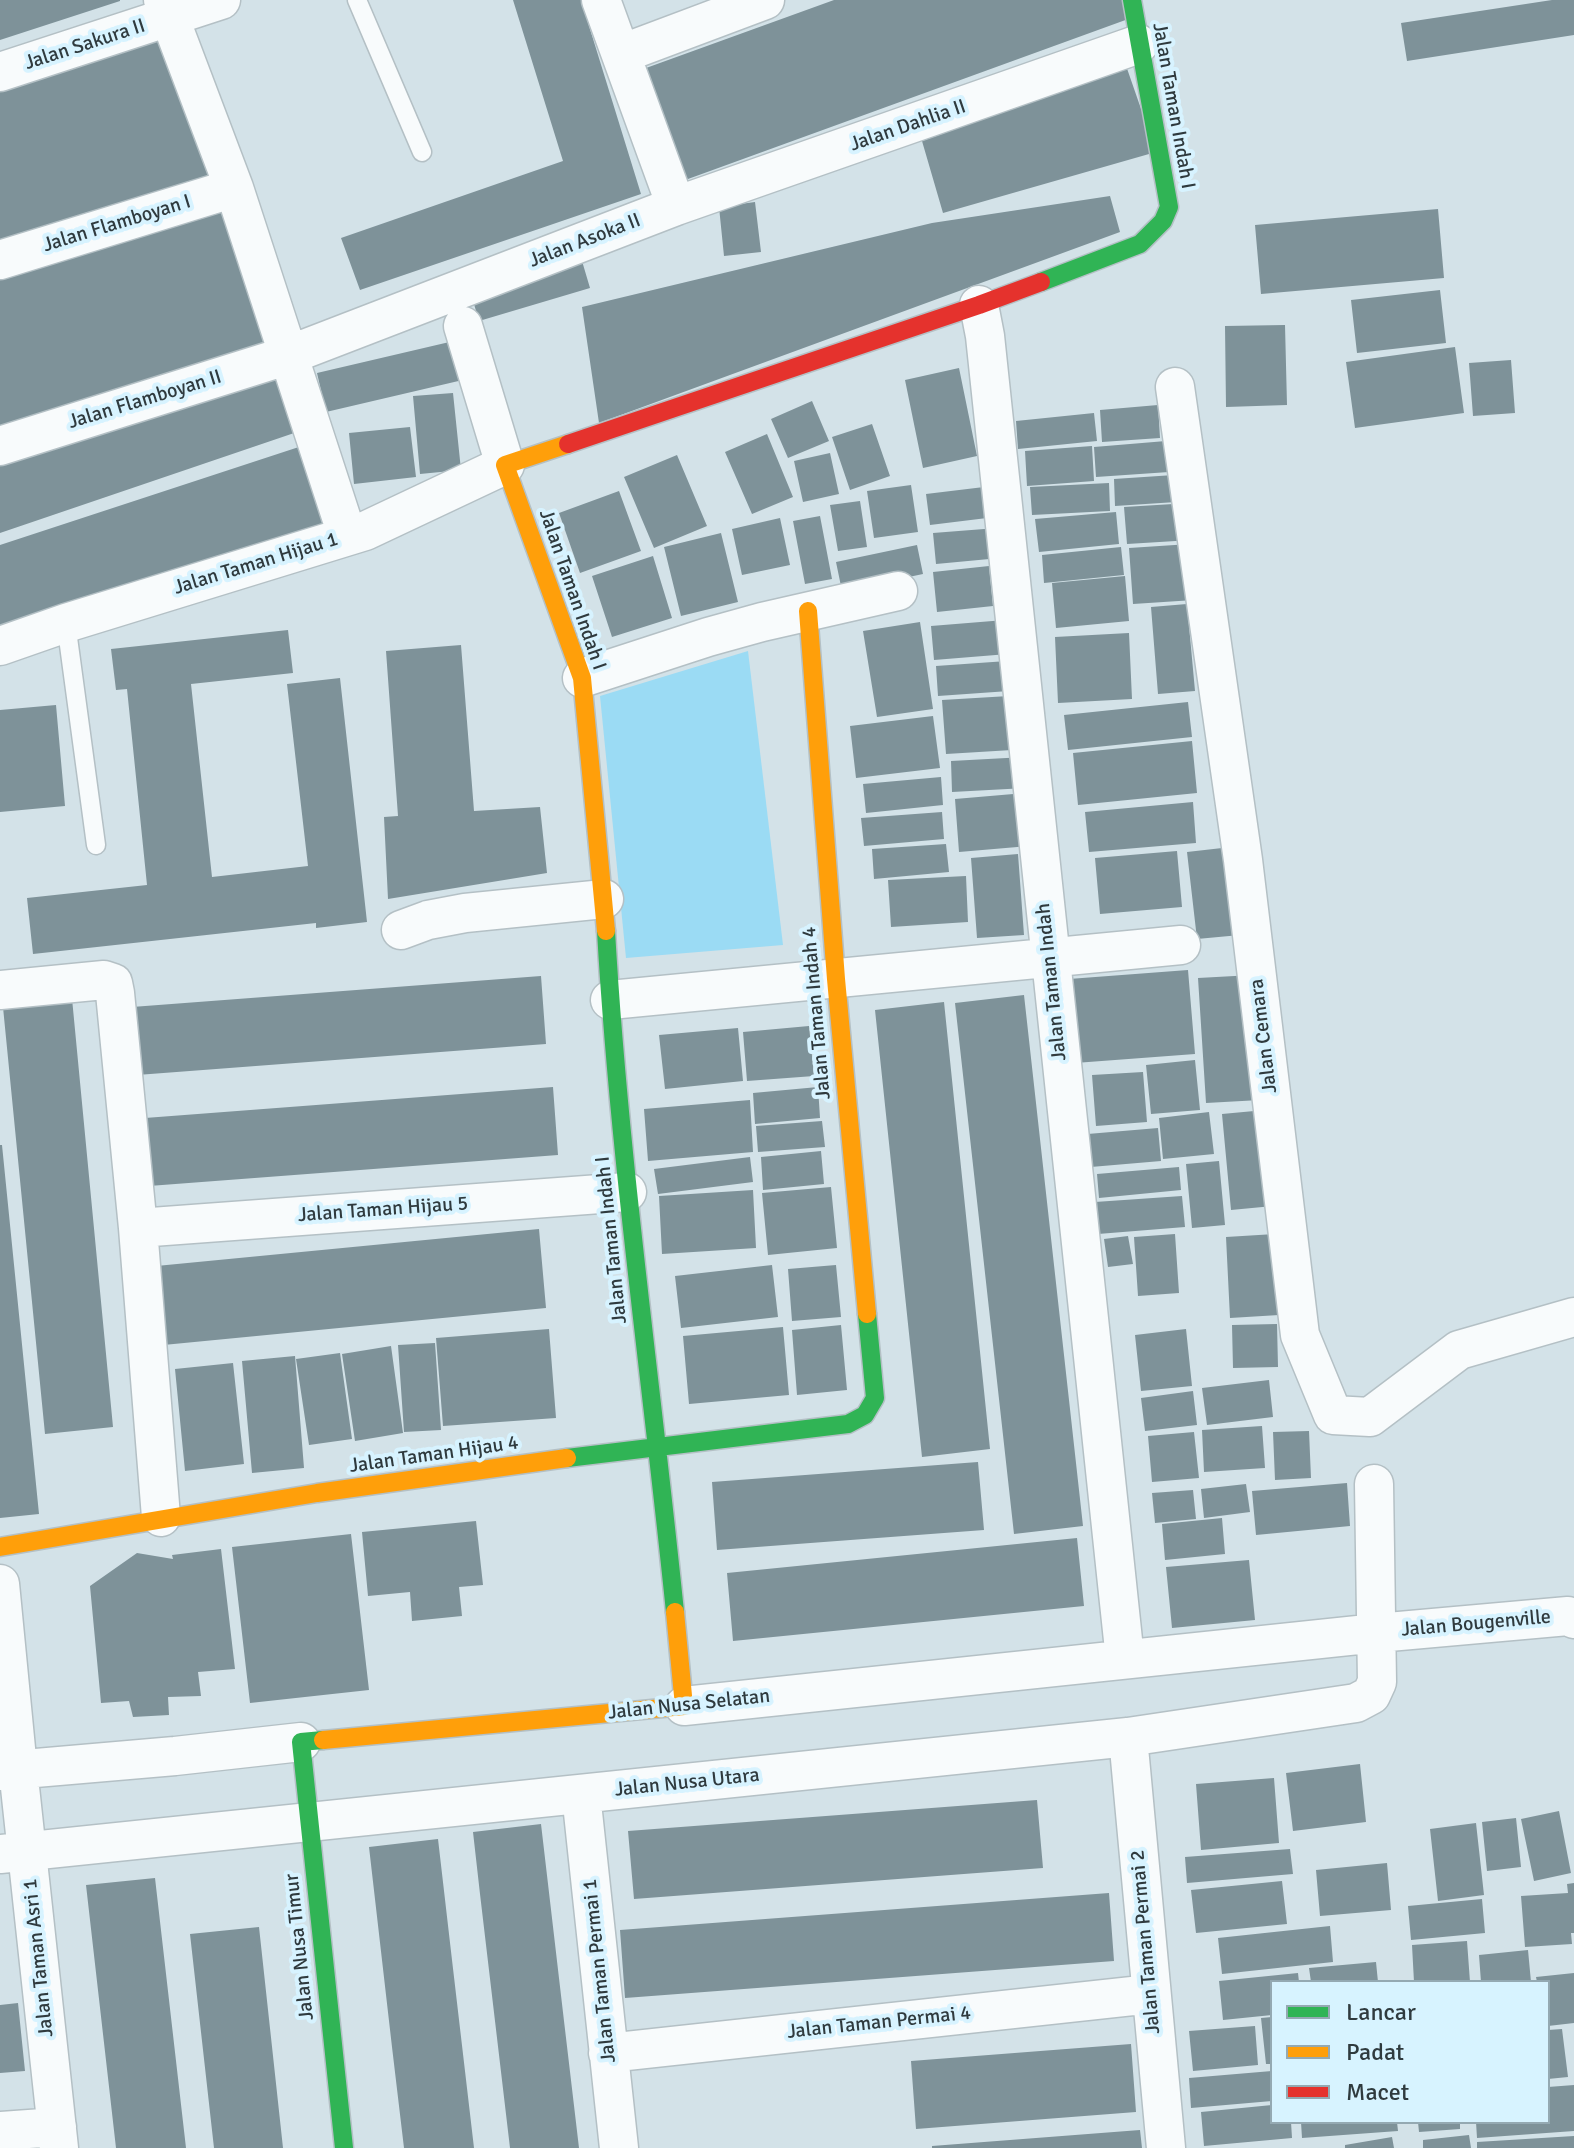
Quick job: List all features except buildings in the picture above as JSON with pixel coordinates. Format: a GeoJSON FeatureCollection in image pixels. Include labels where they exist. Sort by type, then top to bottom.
{"type":"FeatureCollection","features":[{"type":"Feature","properties":{"kind":"street","name":"Jalan Sakura II"},"geometry":{"type":"LineString","coordinates":[[0,72],[166,9],[221,0]]}},
{"type":"Feature","properties":{"kind":"street"},"geometry":{"type":"LineString","coordinates":[[601,0],[676,206]]}},
{"type":"Feature","properties":{"kind":"street"},"geometry":{"type":"LineString","coordinates":[[621,54],[765,0]]}},
{"type":"Feature","properties":{"kind":"street","name":"Jalan Taman Indah I"},"geometry":{"type":"LineString","coordinates":[[684,1706],[658,1445],[627,1192],[604,899],[582,678],[505,465],[979,305],[1140,244],[1163,221],[1169,207],[1132,0]]}},
{"type":"Feature","properties":{"kind":"street"},"geometry":{"type":"LineString","coordinates":[[166,9],[234,188],[347,535]]}},
{"type":"Feature","properties":{"kind":"street","name":"Jalan Dahlia II"},"geometry":{"type":"LineString","coordinates":[[676,206],[1139,44]]}},
{"type":"Feature","properties":{"kind":"street","name":"Jalan Flamboyan I"},"geometry":{"type":"LineString","coordinates":[[0,260],[234,188]]}},
{"type":"Feature","properties":{"kind":"street","name":"Jalan Asoka II"},"geometry":{"type":"LineString","coordinates":[[289,355],[676,206]]}},
{"type":"Feature","properties":{"kind":"street","name":"Jalan Taman Indah"},"geometry":{"type":"LineString","coordinates":[[979,305],[985,336],[1125,1659]]}},
{"type":"Feature","properties":{"kind":"street"},"geometry":{"type":"LineString","coordinates":[[463,326],[505,465]]}},
{"type":"Feature","properties":{"kind":"street","name":"Jalan Flamboyan II"},"geometry":{"type":"LineString","coordinates":[[0,446],[289,355]]}},
{"type":"Feature","properties":{"kind":"street","name":"Jalan Cemara"},"geometry":{"type":"LineString","coordinates":[[1175,387],[1243,860],[1300,1335],[1333,1415],[1370,1417],[1459,1350],[1574,1317]]}},
{"type":"Feature","properties":{"kind":"street","name":"Jalan Taman Hijau 1"},"geometry":{"type":"LineString","coordinates":[[0,646],[374,528],[505,465]]}},
{"type":"Feature","properties":{"kind":"street"},"geometry":{"type":"LineString","coordinates":[[582,678],[708,637],[898,591]]}},
{"type":"Feature","properties":{"kind":"street","name":"Jalan Taman Indah 4"},"geometry":{"type":"LineString","coordinates":[[808,611],[836,979],[875,1398],[872,1410]]}},
{"type":"Feature","properties":{"kind":"street"},"geometry":{"type":"LineString","coordinates":[[401,930],[428,920],[465,913],[604,899]]}},
{"type":"Feature","properties":{"kind":"street"},"geometry":{"type":"LineString","coordinates":[[610,1000],[1181,945]]}},
{"type":"Feature","properties":{"kind":"street"},"geometry":{"type":"LineString","coordinates":[[0,990],[104,980],[113,983],[138,1228],[161,1517]]}},
{"type":"Feature","properties":{"kind":"street","name":"Jalan Taman Hijau 5"},"geometry":{"type":"LineString","coordinates":[[138,1228],[627,1192]]}},
{"type":"Feature","properties":{"kind":"street","name":"Jalan Taman Hijau 4"},"geometry":{"type":"LineString","coordinates":[[0,1547],[161,1517],[658,1445],[848,1424],[862,1420],[872,1410]]}},
{"type":"Feature","properties":{"kind":"street"},"geometry":{"type":"LineString","coordinates":[[1374,1484],[1377,1633]]}},
{"type":"Feature","properties":{"kind":"street","name":"Jalan Taman Asri 1"},"geometry":{"type":"LineString","coordinates":[[0,1584],[14,1853],[58,2137]]}},
{"type":"Feature","properties":{"kind":"street","name":"Jalan Bougenville"},"geometry":{"type":"LineString","coordinates":[[1377,1633],[1568,1616],[1574,1619]]}},
{"type":"Feature","properties":{"kind":"street","name":"Jalan Nusa Selatan"},"geometry":{"type":"LineString","coordinates":[[9,1770],[684,1706],[1377,1633]]}},
{"type":"Feature","properties":{"kind":"street","name":"Jalan Nusa Utara"},"geometry":{"type":"LineString","coordinates":[[14,1853],[1128,1737],[1356,1703],[1371,1695],[1377,1682],[1377,1633]]}},
{"type":"Feature","properties":{"kind":"street","name":"Jalan Taman Permai 2"},"geometry":{"type":"LineString","coordinates":[[1128,1737],[1166,2148]]}},
{"type":"Feature","properties":{"kind":"street","name":"Jalan Nusa Timur"},"geometry":{"type":"LineString","coordinates":[[301,1742],[344,2148]]}},
{"type":"Feature","properties":{"kind":"street","name":"Jalan Taman Permai 1"},"geometry":{"type":"LineString","coordinates":[[581,1794],[619,2148]]}},
{"type":"Feature","properties":{"kind":"street","name":"Jalan Taman Permai 4"},"geometry":{"type":"LineString","coordinates":[[608,2053],[1151,1994]]}},
{"type":"Feature","properties":{"kind":"street"},"geometry":{"type":"LineString","coordinates":[[0,2131],[58,2137]]}},
{"type":"Feature","properties":{"kind":"lane"},"geometry":{"type":"LineString","coordinates":[[357,0],[422,152]]}},
{"type":"Feature","properties":{"kind":"lane"},"geometry":{"type":"LineString","coordinates":[[66,623],[96,845]]}},
{"type":"Feature","properties":{"kind":"shaded area"},"geometry":{"type":"Polygon","coordinates":[[[748,651],[783,945],[626,958],[600,696],[748,651]]]}},
{"type":"Feature","properties":{"kind":"traffic: fast"},"geometry":{"type":"LineString","coordinates":[[1041,282],[1140,244],[1163,221],[1169,207],[1132,0]]}},
{"type":"Feature","properties":{"kind":"traffic: fast"},"geometry":{"type":"LineString","coordinates":[[606,931],[627,1187],[675,1612]]}},
{"type":"Feature","properties":{"kind":"traffic: fast"},"geometry":{"type":"LineString","coordinates":[[567,1458],[848,1424],[865,1415],[875,1398],[867,1314]]}},
{"type":"Feature","properties":{"kind":"traffic: fast"},"geometry":{"type":"LineString","coordinates":[[323,1740],[301,1742],[344,2148]]}},
{"type":"Feature","properties":{"kind":"traffic: slow"},"geometry":{"type":"LineString","coordinates":[[568,444],[505,465],[582,678],[606,931]]}},
{"type":"Feature","properties":{"kind":"traffic: slow"},"geometry":{"type":"LineString","coordinates":[[808,611],[836,979],[867,1314]]}},
{"type":"Feature","properties":{"kind":"traffic: slow"},"geometry":{"type":"LineString","coordinates":[[0,1547],[317,1493],[567,1458]]}},
{"type":"Feature","properties":{"kind":"traffic: slow"},"geometry":{"type":"LineString","coordinates":[[323,1740],[684,1706],[675,1612]]}},
{"type":"Feature","properties":{"kind":"traffic: jam"},"geometry":{"type":"LineString","coordinates":[[568,444],[1041,282]]}}]}
